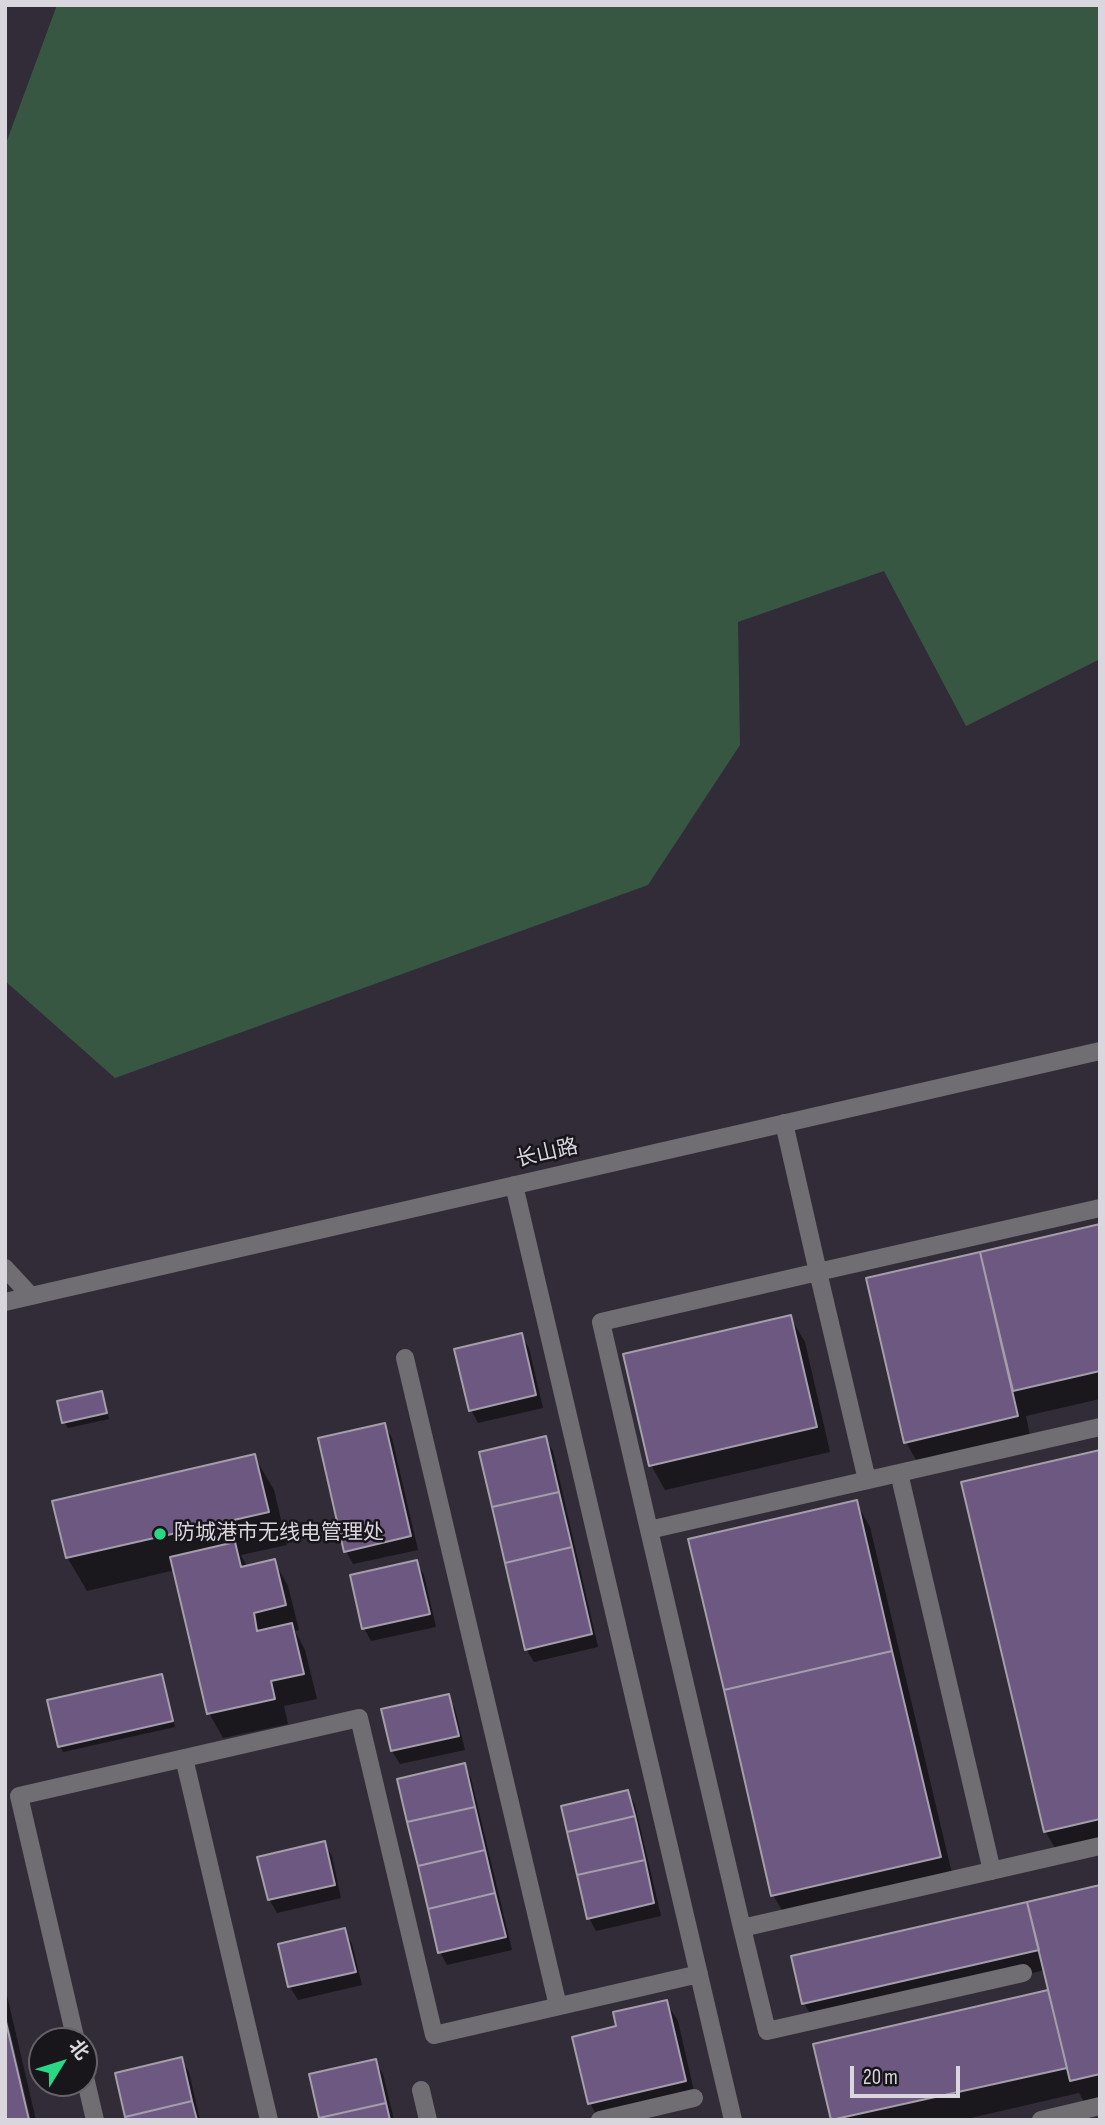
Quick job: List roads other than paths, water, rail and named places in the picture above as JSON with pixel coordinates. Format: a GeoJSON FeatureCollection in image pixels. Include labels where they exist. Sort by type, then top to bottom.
{"type":"FeatureCollection","features":[{"type":"Feature","properties":{"kind":"street","name":"长山路"},"geometry":{"type":"LineString","coordinates":[[5,1302],[1100,1051]]}},
{"type":"Feature","properties":{"kind":"street"},"geometry":{"type":"LineString","coordinates":[[784,1123],[867,1480]]}},
{"type":"Feature","properties":{"kind":"street"},"geometry":{"type":"LineString","coordinates":[[514,1185],[733,2120]]}},
{"type":"Feature","properties":{"kind":"street"},"geometry":{"type":"LineString","coordinates":[[1023,1973],[767,2031],[601,1322],[1100,1208]]}},
{"type":"Feature","properties":{"kind":"street"},"geometry":{"type":"LineString","coordinates":[[5,1268],[30,1296]]}},
{"type":"Feature","properties":{"kind":"street"},"geometry":{"type":"LineString","coordinates":[[405,1358],[558,2006]]}},
{"type":"Feature","properties":{"kind":"street"},"geometry":{"type":"LineString","coordinates":[[649,1530],[1100,1427]]}},
{"type":"Feature","properties":{"kind":"street"},"geometry":{"type":"LineString","coordinates":[[899,1473],[992,1871]]}},
{"type":"Feature","properties":{"kind":"street"},"geometry":{"type":"LineString","coordinates":[[73,2027],[19,1796],[359,1718],[434,2035],[699,1974]]}},
{"type":"Feature","properties":{"kind":"street"},"geometry":{"type":"LineString","coordinates":[[184,1758],[269,2120]]}},
{"type":"Feature","properties":{"kind":"street"},"geometry":{"type":"LineString","coordinates":[[742,1928],[1100,1846]]}},
{"type":"Feature","properties":{"kind":"street"},"geometry":{"type":"LineString","coordinates":[[421,2090],[428,2120]]}},
{"type":"Feature","properties":{"kind":"street"},"geometry":{"type":"LineString","coordinates":[[90,2097],[95,2120]]}},
{"type":"Feature","properties":{"kind":"street"},"geometry":{"type":"LineString","coordinates":[[600,2120],[694,2098]]}},
{"type":"Feature","properties":{"kind":"street"},"geometry":{"type":"LineString","coordinates":[[1041,2120],[1100,2106]]}},
{"type":"Feature","properties":{"kind":"place","name":"防城港市无线电管理处"},"geometry":{"type":"Point","coordinates":[160,1534]}}]}
